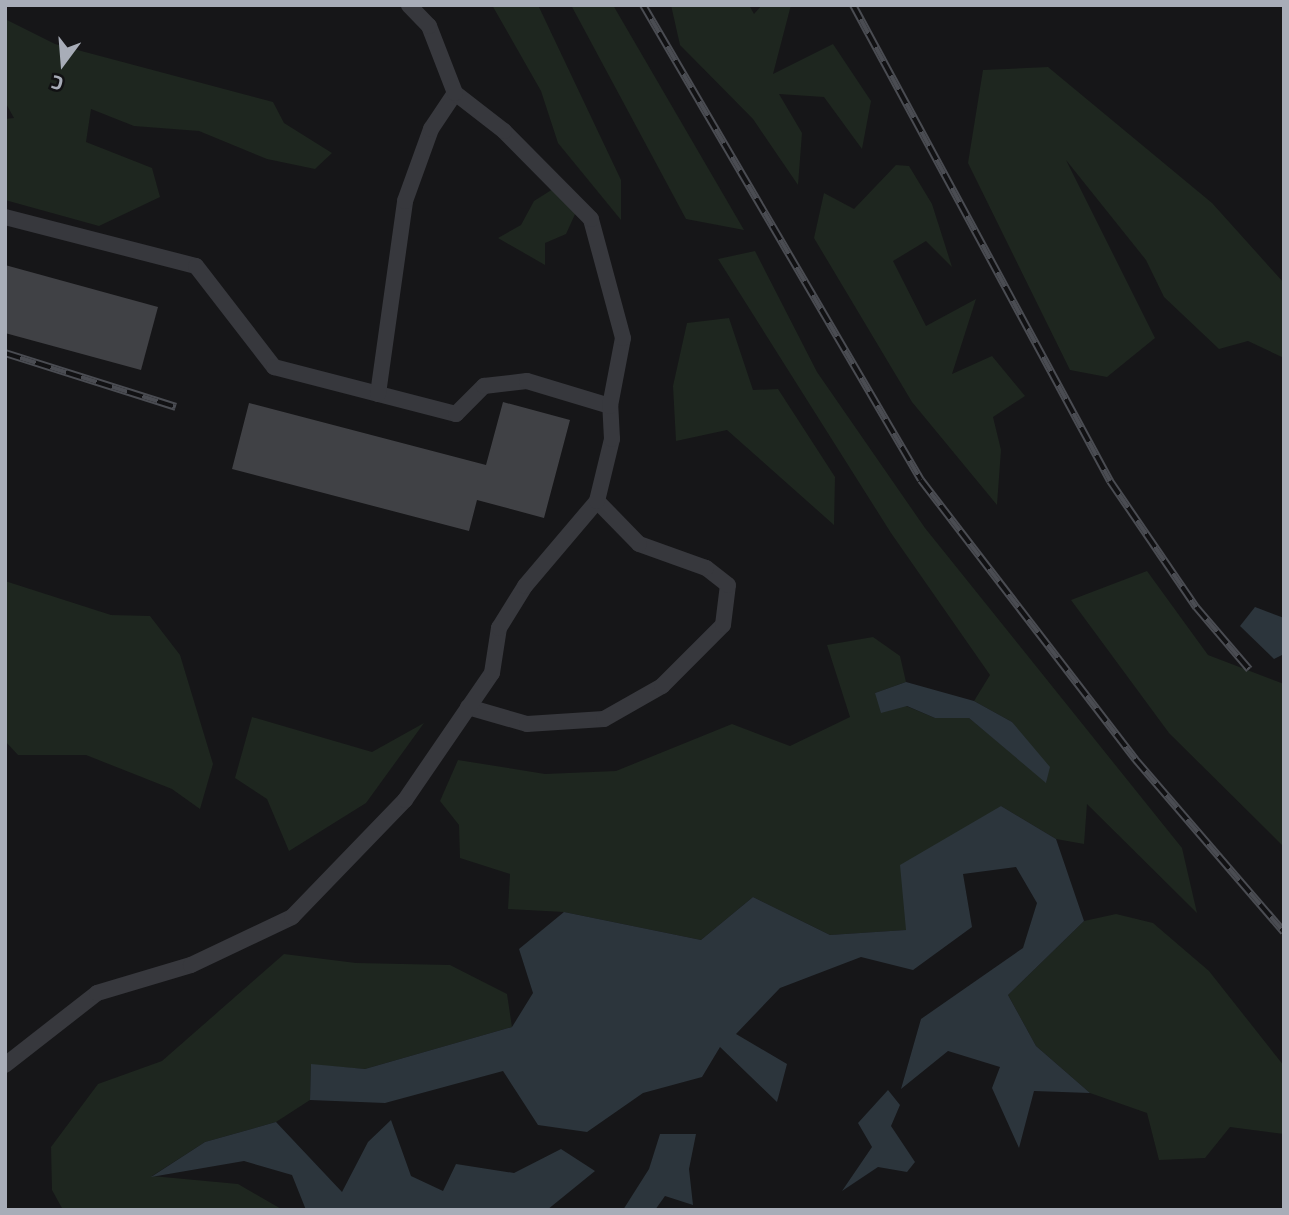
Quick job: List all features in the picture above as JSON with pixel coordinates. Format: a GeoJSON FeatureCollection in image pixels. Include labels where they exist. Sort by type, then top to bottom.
{"type":"FeatureCollection","features":[{"type":"Feature","properties":{"kind":"lane"},"geometry":{"type":"LineString","coordinates":[[5,1065],[97,993],[191,965],[292,917],[405,800],[492,673],[499,628],[518,597],[597,501],[612,439],[610,407],[623,338],[592,219],[505,131],[455,93],[429,26],[409,5]]}},
{"type":"Feature","properties":{"kind":"lane"},"geometry":{"type":"LineString","coordinates":[[378,394],[405,201],[431,129],[455,93]]}},
{"type":"Feature","properties":{"kind":"lane"},"geometry":{"type":"LineString","coordinates":[[5,217],[196,266],[274,367],[456,414],[484,386],[527,381],[610,407]]}},
{"type":"Feature","properties":{"kind":"lane"},"geometry":{"type":"LineString","coordinates":[[468,707],[527,724],[604,719],[662,686],[723,625],[727,585],[706,568],[639,544],[597,501]]}},
{"type":"Feature","properties":{"kind":"shaded area"},"geometry":{"type":"Polygon","coordinates":[[[492,5],[538,5],[621,180],[621,220],[558,143],[541,91],[492,5]]]}},
{"type":"Feature","properties":{"kind":"shaded area"},"geometry":{"type":"Polygon","coordinates":[[[571,5],[613,5],[744,230],[686,219],[571,5]]]}},
{"type":"Feature","properties":{"kind":"shaded area"},"geometry":{"type":"Polygon","coordinates":[[[671,5],[749,5],[754,14],[762,5],[791,5],[773,74],[833,44],[871,101],[862,149],[824,97],[779,94],[802,133],[798,185],[753,119],[680,45],[671,5]]]}},
{"type":"Feature","properties":{"kind":"shaded area"},"geometry":{"type":"Polygon","coordinates":[[[5,19],[55,44],[273,102],[284,123],[332,153],[315,169],[267,159],[199,131],[134,126],[91,109],[86,142],[152,168],[160,197],[99,226],[5,200],[5,119],[14,118],[5,102],[5,19]]]}},
{"type":"Feature","properties":{"kind":"shaded area"},"geometry":{"type":"Polygon","coordinates":[[[1048,67],[1212,203],[1284,283],[1284,358],[1248,341],[1219,349],[1164,297],[1146,260],[1066,160],[1155,338],[1107,377],[1070,370],[968,163],[983,70],[1048,67]]]}},
{"type":"Feature","properties":{"kind":"shaded area"},"geometry":{"type":"Polygon","coordinates":[[[896,165],[909,166],[932,204],[952,267],[926,241],[893,261],[926,326],[976,299],[952,374],[992,356],[1025,396],[993,417],[1001,450],[997,505],[912,402],[814,238],[824,193],[854,209],[896,165]]]}},
{"type":"Feature","properties":{"kind":"shaded area"},"geometry":{"type":"Polygon","coordinates":[[[553,189],[576,212],[566,234],[545,243],[545,265],[498,238],[521,225],[534,201],[553,189]]]}},
{"type":"Feature","properties":{"kind":"shaded area"},"geometry":{"type":"Polygon","coordinates":[[[755,251],[817,372],[925,528],[1182,848],[1197,913],[1087,804],[1084,844],[1056,839],[1001,806],[907,930],[830,935],[753,897],[701,940],[564,912],[508,909],[510,874],[460,858],[459,825],[440,801],[458,760],[545,774],[616,771],[732,724],[790,746],[850,717],[827,645],[873,637],[900,656],[906,682],[875,693],[935,718],[969,718],[1047,782],[1012,722],[974,701],[990,675],[891,533],[718,259],[755,251]]]}},
{"type":"Feature","properties":{"kind":"shaded area"},"geometry":{"type":"Polygon","coordinates":[[[729,318],[753,390],[778,389],[835,477],[834,525],[727,430],[676,441],[673,386],[687,323],[729,318]]]}},
{"type":"Feature","properties":{"kind":"shaded area"},"geometry":{"type":"Polygon","coordinates":[[[1147,571],[1208,655],[1284,684],[1284,847],[1169,733],[1071,600],[1147,571]]]}},
{"type":"Feature","properties":{"kind":"shaded area"},"geometry":{"type":"Polygon","coordinates":[[[5,581],[111,615],[150,616],[180,655],[213,764],[200,809],[172,789],[86,755],[18,755],[5,741],[5,581]]]}},
{"type":"Feature","properties":{"kind":"shaded area"},"geometry":{"type":"Polygon","coordinates":[[[1255,607],[1284,618],[1284,654],[1274,659],[1240,626],[1255,607]]]}},
{"type":"Feature","properties":{"kind":"shaded area"},"geometry":{"type":"Polygon","coordinates":[[[906,682],[974,701],[1012,722],[1050,767],[1046,783],[969,718],[935,718],[907,706],[881,713],[875,693],[906,682]]]}},
{"type":"Feature","properties":{"kind":"shaded area"},"geometry":{"type":"Polygon","coordinates":[[[252,717],[372,752],[424,723],[366,803],[289,851],[267,799],[235,778],[252,717]]]}},
{"type":"Feature","properties":{"kind":"shaded area"},"geometry":{"type":"Polygon","coordinates":[[[1001,806],[1056,839],[1084,921],[1008,995],[1036,1046],[1090,1093],[1034,1091],[1019,1148],[992,1088],[1000,1067],[948,1051],[901,1089],[921,1019],[1023,948],[1037,903],[1016,867],[963,874],[972,927],[913,970],[861,957],[780,988],[736,1034],[787,1064],[777,1102],[720,1047],[702,1077],[643,1093],[587,1132],[538,1125],[503,1071],[385,1103],[310,1100],[311,1064],[365,1069],[512,1027],[533,993],[519,949],[564,912],[701,940],[753,897],[830,935],[906,930],[900,865],[1001,806]]]}},
{"type":"Feature","properties":{"kind":"shaded area"},"geometry":{"type":"Polygon","coordinates":[[[1116,914],[1153,923],[1209,971],[1284,1066],[1284,1134],[1230,1127],[1205,1158],[1159,1160],[1147,1113],[1090,1093],[1036,1046],[1008,995],[1084,921],[1116,914]]]}},
{"type":"Feature","properties":{"kind":"shaded area"},"geometry":{"type":"Polygon","coordinates":[[[284,954],[356,963],[450,965],[507,994],[512,1027],[365,1069],[311,1065],[310,1100],[276,1122],[205,1142],[152,1176],[238,1184],[283,1210],[63,1210],[52,1190],[51,1147],[98,1084],[162,1061],[284,954]]]}},
{"type":"Feature","properties":{"kind":"shaded area"},"geometry":{"type":"Polygon","coordinates":[[[888,1090],[900,1105],[891,1126],[915,1162],[907,1172],[878,1167],[842,1191],[872,1147],[858,1123],[888,1090]]]}},
{"type":"Feature","properties":{"kind":"shaded area"},"geometry":{"type":"Polygon","coordinates":[[[391,1120],[411,1176],[443,1191],[456,1164],[514,1173],[561,1149],[595,1171],[547,1210],[306,1210],[292,1175],[244,1161],[151,1177],[205,1142],[276,1122],[342,1192],[368,1142],[391,1120]]]}},
{"type":"Feature","properties":{"kind":"shaded area"},"geometry":{"type":"Polygon","coordinates":[[[660,1134],[696,1134],[689,1169],[693,1205],[665,1196],[655,1210],[623,1210],[649,1169],[660,1134]]]}},
{"type":"Feature","properties":{"kind":"building"},"geometry":{"type":"Polygon","coordinates":[[[5,265],[158,307],[141,370],[5,333],[5,265]]]}},
{"type":"Feature","properties":{"kind":"building"},"geometry":{"type":"Polygon","coordinates":[[[503,402],[570,420],[544,518],[477,500],[469,531],[232,469],[249,403],[486,465],[503,402]]]}},
{"type":"Feature","properties":{"kind":"railway"},"geometry":{"type":"LineString","coordinates":[[643,5],[921,480],[1135,759],[1284,932]]}},
{"type":"Feature","properties":{"kind":"railway"},"geometry":{"type":"LineString","coordinates":[[853,5],[1110,481],[1196,607],[1249,669]]}},
{"type":"Feature","properties":{"kind":"railway"},"geometry":{"type":"LineString","coordinates":[[5,353],[176,407]]}}]}
